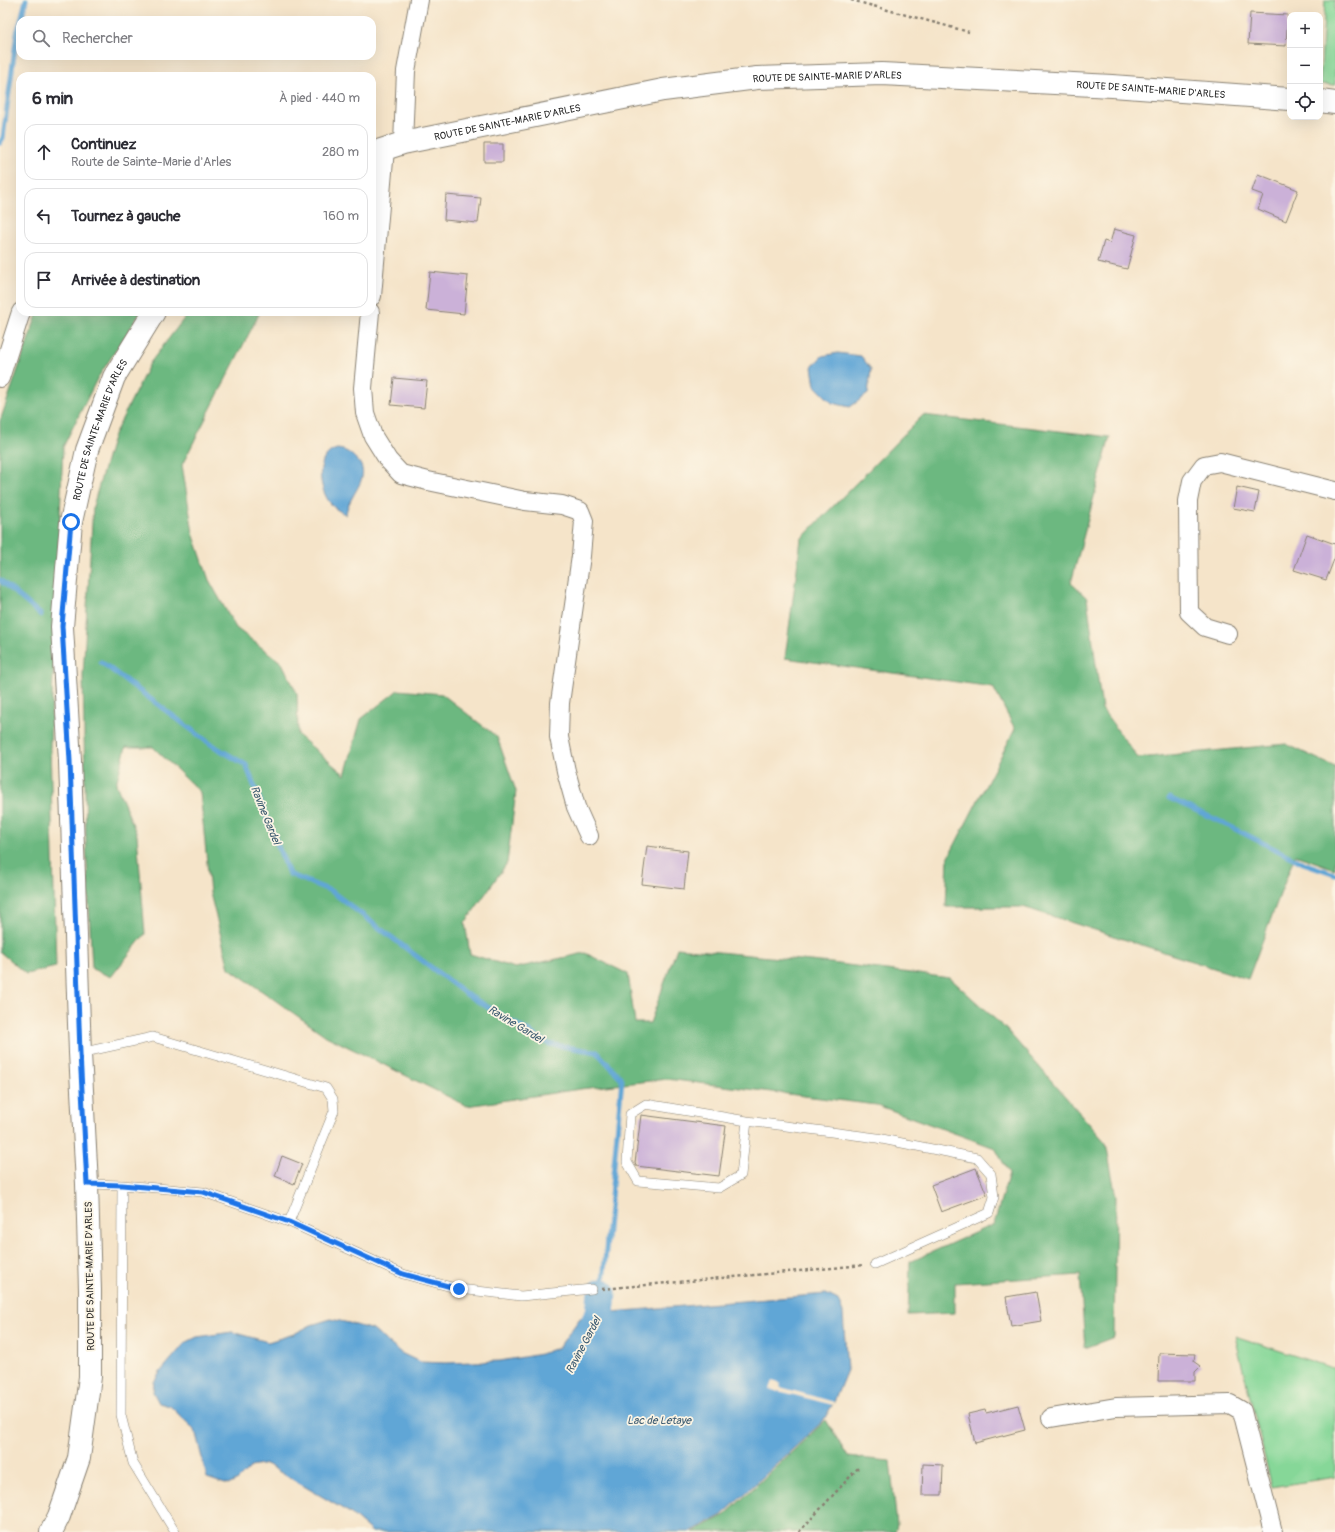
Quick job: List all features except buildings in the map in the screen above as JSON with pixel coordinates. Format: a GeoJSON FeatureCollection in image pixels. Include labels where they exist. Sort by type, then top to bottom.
{"type":"FeatureCollection","features":[{"type":"Feature","properties":{"kind":"main road","name":"ROUTE DE SAINTE-MARIE D'ARLES"},"geometry":{"type":"LineString","coordinates":[[387,148],[663,90],[757,78],[882,74],[1112,86],[1287,99]]}},
{"type":"Feature","properties":{"kind":"main road"},"geometry":{"type":"LineString","coordinates":[[1323,102],[1335,103]]}},
{"type":"Feature","properties":{"kind":"main road","name":"ROUTE DE SAINTE-MARIE D'ARLES"},"geometry":{"type":"LineString","coordinates":[[51,1532],[59,1516],[79,1458],[90,1377],[90,1290],[87,1184],[80,1053],[70,761],[62,626],[71,522],[87,450],[114,377],[152,316]]}},
{"type":"Feature","properties":{"kind":"street"},"geometry":{"type":"LineString","coordinates":[[376,257],[387,148],[406,71],[420,0]]}},
{"type":"Feature","properties":{"kind":"street"},"geometry":{"type":"LineString","coordinates":[[0,378],[20,316]]}},
{"type":"Feature","properties":{"kind":"street"},"geometry":{"type":"LineString","coordinates":[[370,316],[363,388],[365,413],[373,436],[388,460],[401,474],[525,501],[562,505],[580,511],[584,521],[581,556],[560,704],[559,737],[566,771],[576,807],[589,836]]}},
{"type":"Feature","properties":{"kind":"street"},"geometry":{"type":"LineString","coordinates":[[1228,634],[1205,627],[1189,612],[1188,501],[1192,481],[1204,465],[1220,462],[1335,491]]}},
{"type":"Feature","properties":{"kind":"street"},"geometry":{"type":"LineString","coordinates":[[1051,1418],[1116,1407],[1230,1404],[1242,1412],[1273,1532]]}},
{"type":"Feature","properties":{"kind":"lane"},"geometry":{"type":"LineString","coordinates":[[80,1053],[153,1037],[326,1088],[334,1099],[334,1111],[289,1222]]}},
{"type":"Feature","properties":{"kind":"lane"},"geometry":{"type":"LineString","coordinates":[[747,1121],[741,1175],[719,1188],[638,1182],[626,1162],[630,1114],[646,1104],[747,1121],[877,1138],[977,1158],[991,1174],[994,1197],[989,1213],[875,1264]]}},
{"type":"Feature","properties":{"kind":"lane"},"geometry":{"type":"LineString","coordinates":[[87,1184],[122,1185],[203,1192],[289,1222],[403,1274],[459,1289],[521,1296],[592,1289]]}},
{"type":"Feature","properties":{"kind":"lane"},"geometry":{"type":"LineString","coordinates":[[122,1185],[121,1415],[133,1464],[175,1532]]}},
{"type":"Feature","properties":{"kind":"path"},"geometry":{"type":"LineString","coordinates":[[851,0],[969,32]]}},
{"type":"Feature","properties":{"kind":"path"},"geometry":{"type":"LineString","coordinates":[[608,1288],[875,1264]]}},
{"type":"Feature","properties":{"kind":"path"},"geometry":{"type":"LineString","coordinates":[[799,1532],[859,1467]]}},
{"type":"Feature","properties":{"kind":"green space"},"geometry":{"type":"Polygon","coordinates":[[[1325,0],[1335,0],[1335,85],[1323,84],[1323,34],[1325,0]]]}},
{"type":"Feature","properties":{"kind":"green space"},"geometry":{"type":"Polygon","coordinates":[[[37,316],[138,316],[97,379],[63,447],[50,745],[56,967],[26,974],[0,952],[0,421],[37,316]]]}},
{"type":"Feature","properties":{"kind":"green space"},"geometry":{"type":"Polygon","coordinates":[[[186,316],[258,316],[182,465],[193,533],[209,580],[236,628],[282,663],[297,693],[298,735],[345,775],[361,719],[398,690],[442,694],[497,737],[516,791],[507,863],[465,923],[470,954],[515,968],[585,953],[628,974],[635,1023],[650,1023],[677,948],[831,963],[950,978],[1006,1029],[1106,1143],[1116,1197],[1114,1337],[1085,1348],[1080,1275],[955,1283],[955,1313],[908,1315],[910,1262],[994,1224],[1009,1173],[995,1148],[877,1105],[667,1079],[580,1089],[467,1106],[326,1036],[229,968],[210,893],[200,792],[153,747],[126,747],[116,784],[137,835],[145,934],[111,977],[92,969],[86,842],[83,675],[93,506],[113,437],[150,363],[186,316]]]}},
{"type":"Feature","properties":{"kind":"green space"},"geometry":{"type":"Polygon","coordinates":[[[923,415],[1110,437],[1071,583],[1087,598],[1102,709],[1138,758],[1286,744],[1335,767],[1335,869],[1295,855],[1248,979],[1023,907],[946,907],[948,858],[1015,729],[993,687],[785,658],[801,539],[923,415]]]}},
{"type":"Feature","properties":{"kind":"green space"},"geometry":{"type":"Polygon","coordinates":[[[1235,1336],[1335,1369],[1335,1477],[1272,1487],[1235,1336]]]}},
{"type":"Feature","properties":{"kind":"green space"},"geometry":{"type":"Polygon","coordinates":[[[826,1420],[848,1457],[890,1461],[897,1525],[895,1532],[693,1532],[725,1515],[826,1420]]]}},
{"type":"Feature","properties":{"kind":"water"},"geometry":{"type":"Polygon","coordinates":[[[838,353],[861,356],[871,369],[868,394],[850,407],[832,403],[815,386],[812,367],[822,356],[838,353]]]}},
{"type":"Feature","properties":{"kind":"water"},"geometry":{"type":"Polygon","coordinates":[[[337,449],[345,451],[354,457],[361,466],[363,473],[347,508],[346,515],[332,506],[323,490],[321,482],[320,473],[325,458],[330,452],[337,449]]]}},
{"type":"Feature","properties":{"kind":"water","name":"Lac de Letaye"},"geometry":{"type":"Polygon","coordinates":[[[826,1294],[838,1300],[843,1313],[847,1370],[834,1402],[823,1421],[722,1515],[690,1532],[372,1532],[350,1513],[266,1464],[251,1467],[238,1480],[228,1485],[207,1478],[195,1430],[170,1406],[159,1403],[153,1392],[154,1382],[161,1371],[185,1343],[197,1337],[232,1332],[268,1342],[294,1334],[311,1325],[331,1319],[373,1330],[401,1353],[420,1362],[446,1363],[500,1361],[541,1354],[559,1347],[580,1318],[600,1313],[826,1294]]]}},
{"type":"Feature","properties":{"kind":"pier"},"geometry":{"type":"Polygon","coordinates":[[[773,1381],[781,1384],[780,1387],[834,1402],[833,1405],[770,1389],[773,1381]]]}},
{"type":"Feature","properties":{"kind":"waterway","name":"Ravine Gardel"},"geometry":{"type":"LineString","coordinates":[[22,16],[26,0]]}},
{"type":"Feature","properties":{"kind":"waterway","name":"Ravine Gardel"},"geometry":{"type":"LineString","coordinates":[[0,143],[3,138],[16,40]]}},
{"type":"Feature","properties":{"kind":"waterway","name":"Ravine Gardel"},"geometry":{"type":"LineString","coordinates":[[0,580],[41,615]]}},
{"type":"Feature","properties":{"kind":"waterway","name":"Ravine Gardel"},"geometry":{"type":"LineString","coordinates":[[101,662],[212,745],[246,765],[289,874],[331,891],[466,994],[549,1044],[597,1052],[622,1079],[602,1293]]}},
{"type":"Feature","properties":{"kind":"waterway"},"geometry":{"type":"LineString","coordinates":[[1169,798],[1303,863],[1335,874]]}},
{"type":"Feature","properties":{"kind":"waterway","name":"Ravine Gardel"},"geometry":{"type":"LineString","coordinates":[[582,1348],[600,1313],[602,1293]]}},
{"type":"Feature","properties":{"kind":"route"},"geometry":{"type":"LineString","coordinates":[[71,522],[62,626],[70,761],[80,1053],[87,1184],[122,1185],[203,1192],[289,1222],[403,1274],[459,1289]]}}]}
